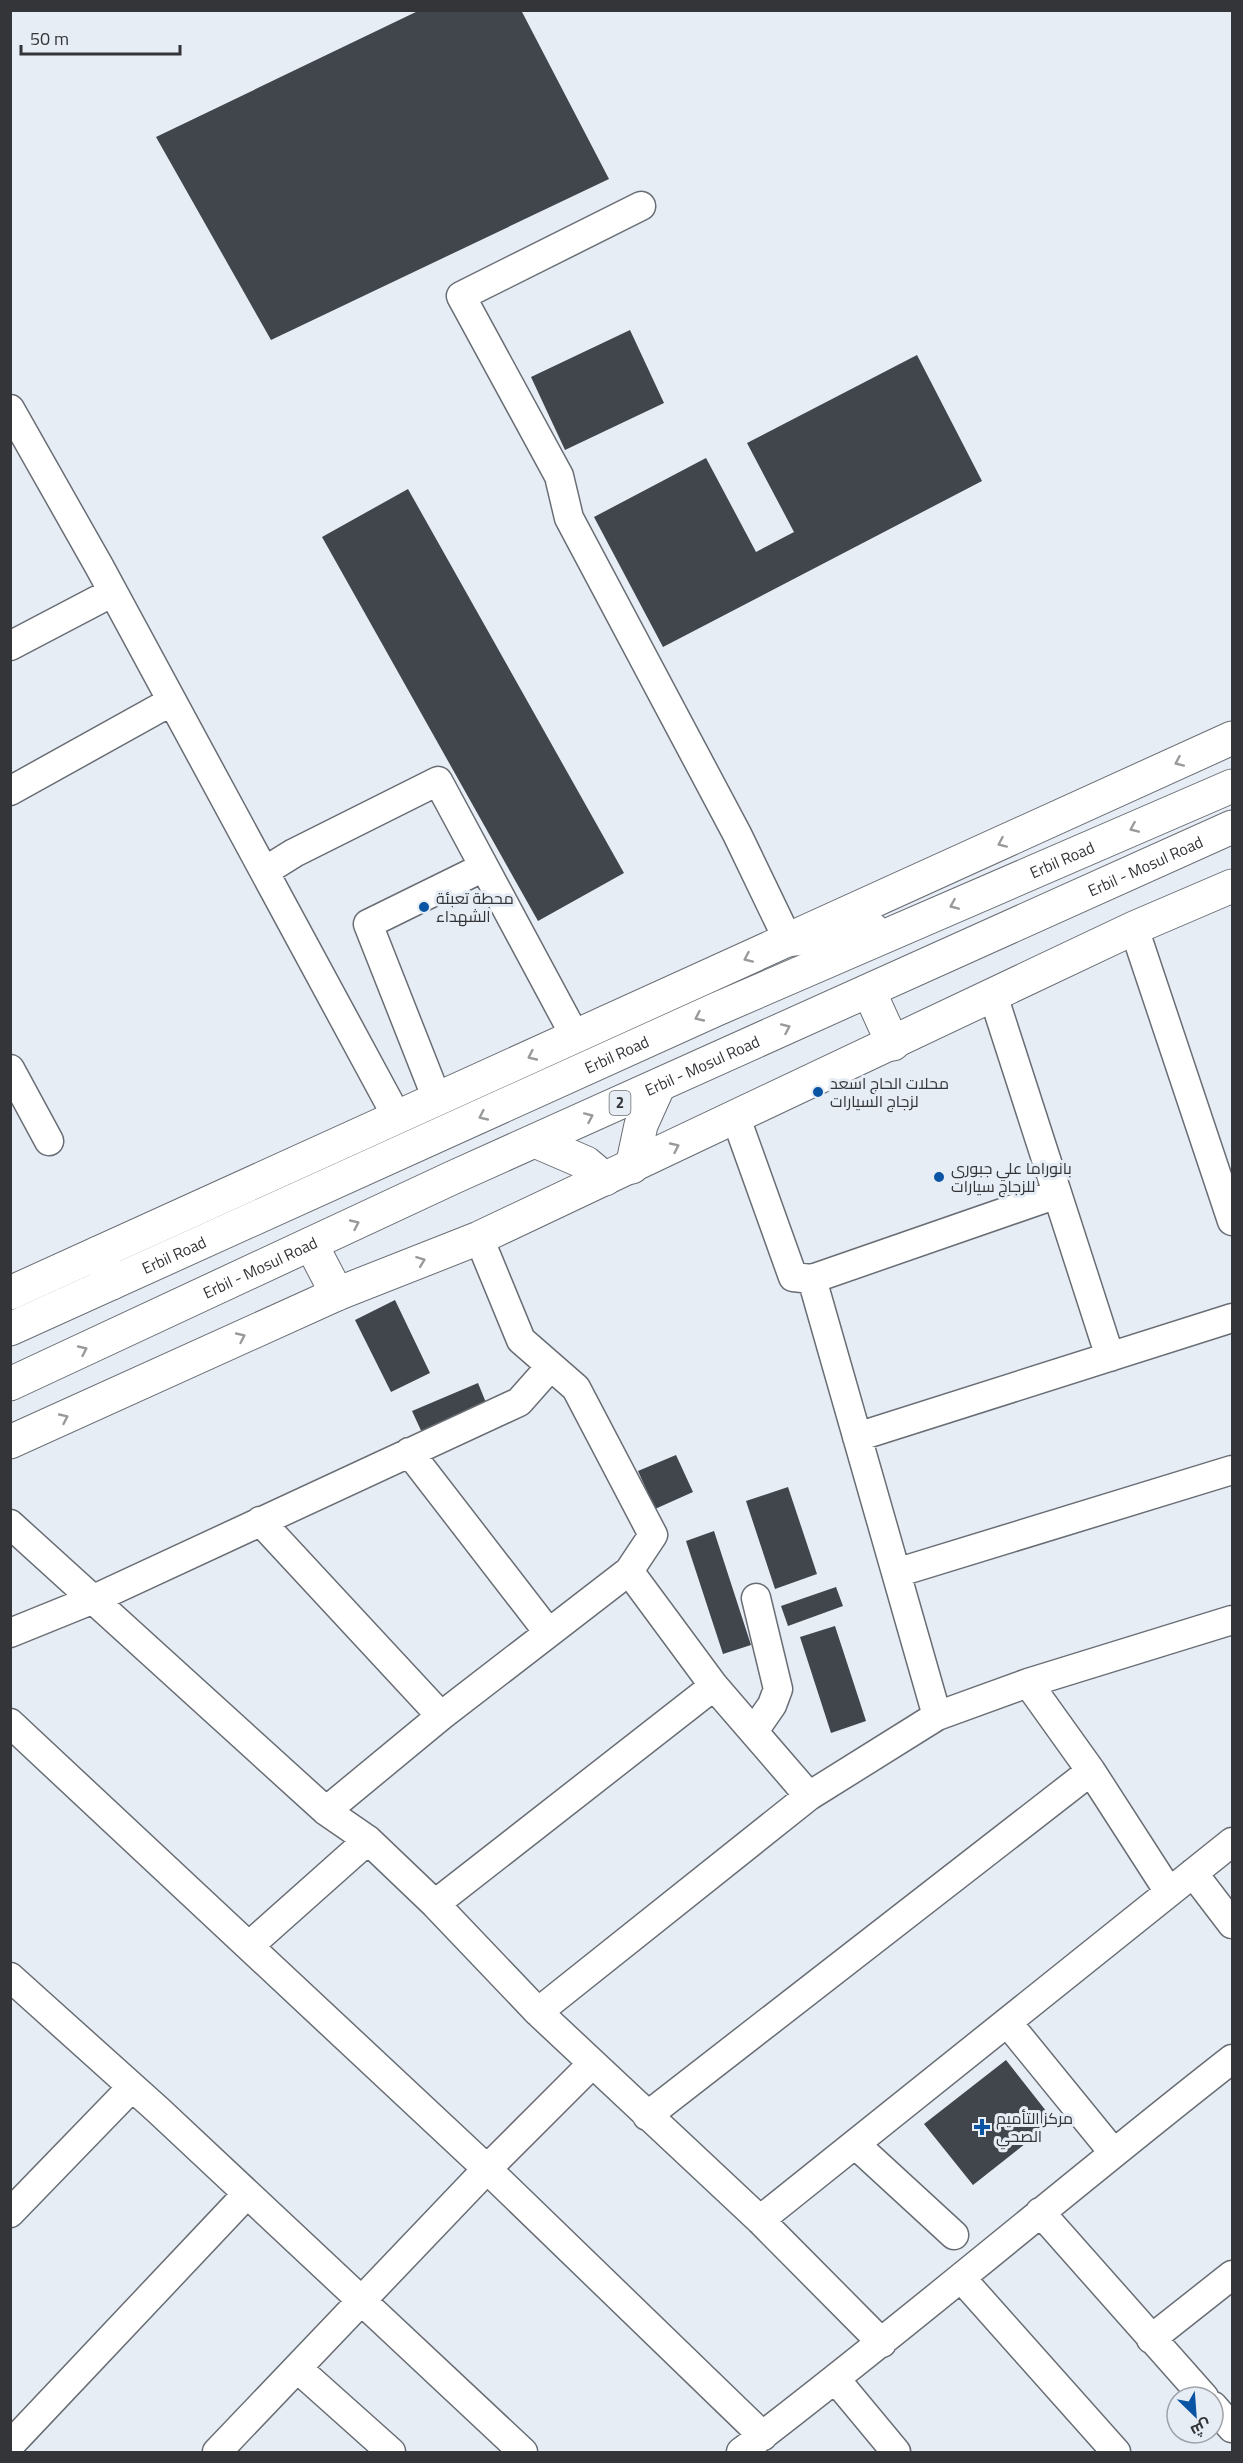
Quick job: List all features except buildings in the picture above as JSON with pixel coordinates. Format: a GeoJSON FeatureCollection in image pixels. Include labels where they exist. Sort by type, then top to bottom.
{"type":"FeatureCollection","features":[{"type":"Feature","properties":{"kind":"main road"},"geometry":{"type":"LineString","coordinates":[[10,1293],[1233,738]]}},
{"type":"Feature","properties":{"kind":"main road","name":"Erbil Road"},"geometry":{"type":"LineString","coordinates":[[10,1329],[907,925],[1230,792]]}},
{"type":"Feature","properties":{"kind":"main road","name":"Erbil - Mosul Road"},"geometry":{"type":"LineString","coordinates":[[10,1384],[535,1141],[1233,827]]}},
{"type":"Feature","properties":{"kind":"main road"},"geometry":{"type":"LineString","coordinates":[[10,1442],[337,1294],[479,1238],[1134,928],[1233,886]]}},
{"type":"Feature","properties":{"kind":"main road"},"geometry":{"type":"LineString","coordinates":[[788,940],[907,925]]}},
{"type":"Feature","properties":{"kind":"main road"},"geometry":{"type":"LineString","coordinates":[[869,991],[893,1044]]}},
{"type":"Feature","properties":{"kind":"main road"},"geometry":{"type":"LineString","coordinates":[[618,1173],[659,1085]]}},
{"type":"Feature","properties":{"kind":"main road"},"geometry":{"type":"LineString","coordinates":[[535,1141],[586,1163],[618,1173]]}},
{"type":"Feature","properties":{"kind":"main road"},"geometry":{"type":"LineString","coordinates":[[311,1244],[337,1294]]}},
{"type":"Feature","properties":{"kind":"main road"},"geometry":{"type":"LineString","coordinates":[[98,1253],[112,1283]]}},
{"type":"Feature","properties":{"kind":"street"},"geometry":{"type":"LineString","coordinates":[[641,206],[461,296],[501,374],[559,476],[569,518],[737,834],[788,940]]}},
{"type":"Feature","properties":{"kind":"street"},"geometry":{"type":"LineString","coordinates":[[10,409],[113,592],[397,1117]]}},
{"type":"Feature","properties":{"kind":"street"},"geometry":{"type":"LineString","coordinates":[[10,646],[113,592]]}},
{"type":"Feature","properties":{"kind":"street"},"geometry":{"type":"LineString","coordinates":[[10,791],[172,701]]}},
{"type":"Feature","properties":{"kind":"street"},"geometry":{"type":"LineString","coordinates":[[264,871],[294,853],[438,781],[575,1036]]}},
{"type":"Feature","properties":{"kind":"street"},"geometry":{"type":"LineString","coordinates":[[437,1099],[368,924],[484,867]]}},
{"type":"Feature","properties":{"kind":"street"},"geometry":{"type":"LineString","coordinates":[[1134,928],[1233,1221]]}},
{"type":"Feature","properties":{"kind":"street"},"geometry":{"type":"LineString","coordinates":[[993,995],[1110,1357]]}},
{"type":"Feature","properties":{"kind":"street"},"geometry":{"type":"LineString","coordinates":[[10,1069],[49,1141]]}},
{"type":"Feature","properties":{"kind":"street"},"geometry":{"type":"LineString","coordinates":[[736,1118],[793,1277],[812,1280],[1057,1194]]}},
{"type":"Feature","properties":{"kind":"street"},"geometry":{"type":"LineString","coordinates":[[326,1811],[441,1716],[629,1571],[653,1535],[576,1388],[550,1368],[521,1340],[479,1238]]}},
{"type":"Feature","properties":{"kind":"street"},"geometry":{"type":"LineString","coordinates":[[812,1280],[937,1716]]}},
{"type":"Feature","properties":{"kind":"street"},"geometry":{"type":"LineString","coordinates":[[857,1437],[1233,1318]]}},
{"type":"Feature","properties":{"kind":"street"},"geometry":{"type":"LineString","coordinates":[[10,1633],[94,1599],[519,1401],[550,1368]]}},
{"type":"Feature","properties":{"kind":"street"},"geometry":{"type":"LineString","coordinates":[[409,1452],[548,1632]]}},
{"type":"Feature","properties":{"kind":"street"},"geometry":{"type":"LineString","coordinates":[[896,1573],[1233,1470]]}},
{"type":"Feature","properties":{"kind":"street"},"geometry":{"type":"LineString","coordinates":[[260,1521],[441,1716]]}},
{"type":"Feature","properties":{"kind":"street"},"geometry":{"type":"LineString","coordinates":[[10,1524],[326,1811],[368,1840],[435,1904],[538,2012],[760,2220],[882,2343]]}},
{"type":"Feature","properties":{"kind":"street"},"geometry":{"type":"LineString","coordinates":[[629,1571],[714,1686],[809,1796]]}},
{"type":"Feature","properties":{"kind":"street"},"geometry":{"type":"LineString","coordinates":[[754,1731],[772,1705],[778,1689],[756,1598]]}},
{"type":"Feature","properties":{"kind":"street"},"geometry":{"type":"LineString","coordinates":[[538,2012],[809,1796],[937,1716],[1029,1683],[1233,1620]]}},
{"type":"Feature","properties":{"kind":"street"},"geometry":{"type":"LineString","coordinates":[[1029,1683],[1091,1771],[1169,1892]]}},
{"type":"Feature","properties":{"kind":"street"},"geometry":{"type":"LineString","coordinates":[[435,1904],[714,1686]]}},
{"type":"Feature","properties":{"kind":"street"},"geometry":{"type":"LineString","coordinates":[[13,1729],[487,2169],[752,2444],[837,2381],[1113,2152],[1233,2059]]}},
{"type":"Feature","properties":{"kind":"street"},"geometry":{"type":"LineString","coordinates":[[647,2116],[1091,1771]]}},
{"type":"Feature","properties":{"kind":"street"},"geometry":{"type":"LineString","coordinates":[[249,1946],[368,1840]]}},
{"type":"Feature","properties":{"kind":"street"},"geometry":{"type":"LineString","coordinates":[[760,2220],[1233,1842]]}},
{"type":"Feature","properties":{"kind":"street"},"geometry":{"type":"LineString","coordinates":[[1193,1874],[1233,1923]]}},
{"type":"Feature","properties":{"kind":"street"},"geometry":{"type":"LineString","coordinates":[[11,1979],[362,2299],[523,2452]]}},
{"type":"Feature","properties":{"kind":"street"},"geometry":{"type":"LineString","coordinates":[[1007,2022],[1113,2152]]}},
{"type":"Feature","properties":{"kind":"street"},"geometry":{"type":"LineString","coordinates":[[217,2452],[487,2169],[592,2064]]}},
{"type":"Feature","properties":{"kind":"street"},"geometry":{"type":"LineString","coordinates":[[10,2213],[132,2087]]}},
{"type":"Feature","properties":{"kind":"street"},"geometry":{"type":"LineString","coordinates":[[855,2144],[954,2235]]}},
{"type":"Feature","properties":{"kind":"street"},"geometry":{"type":"LineString","coordinates":[[10,2445],[247,2194]]}},
{"type":"Feature","properties":{"kind":"street"},"geometry":{"type":"LineString","coordinates":[[1040,2212],[1193,2385]]}},
{"type":"Feature","properties":{"kind":"street"},"geometry":{"type":"LineString","coordinates":[[1151,2339],[1233,2275]]}},
{"type":"Feature","properties":{"kind":"street"},"geometry":{"type":"LineString","coordinates":[[961,2278],[1116,2452]]}},
{"type":"Feature","properties":{"kind":"street"},"geometry":{"type":"LineString","coordinates":[[297,2368],[391,2452]]}},
{"type":"Feature","properties":{"kind":"street"},"geometry":{"type":"LineString","coordinates":[[837,2381],[886,2449]]}},
{"type":"Feature","properties":{"kind":"place","name":"محطة تعبئة الشهداء"},"geometry":{"type":"Point","coordinates":[424,907]}},
{"type":"Feature","properties":{"kind":"place","name":"محلات الحاج اسعد لزجاج السيارات"},"geometry":{"type":"Point","coordinates":[818,1092]}},
{"type":"Feature","properties":{"kind":"place","name":"بانوراما علي جبوري للزجاج سيارات"},"geometry":{"type":"Point","coordinates":[939,1177]}},
{"type":"Feature","properties":{"kind":"place","name":"مركز التأميم الصحي"},"geometry":{"type":"Point","coordinates":[982,2127]}}]}
